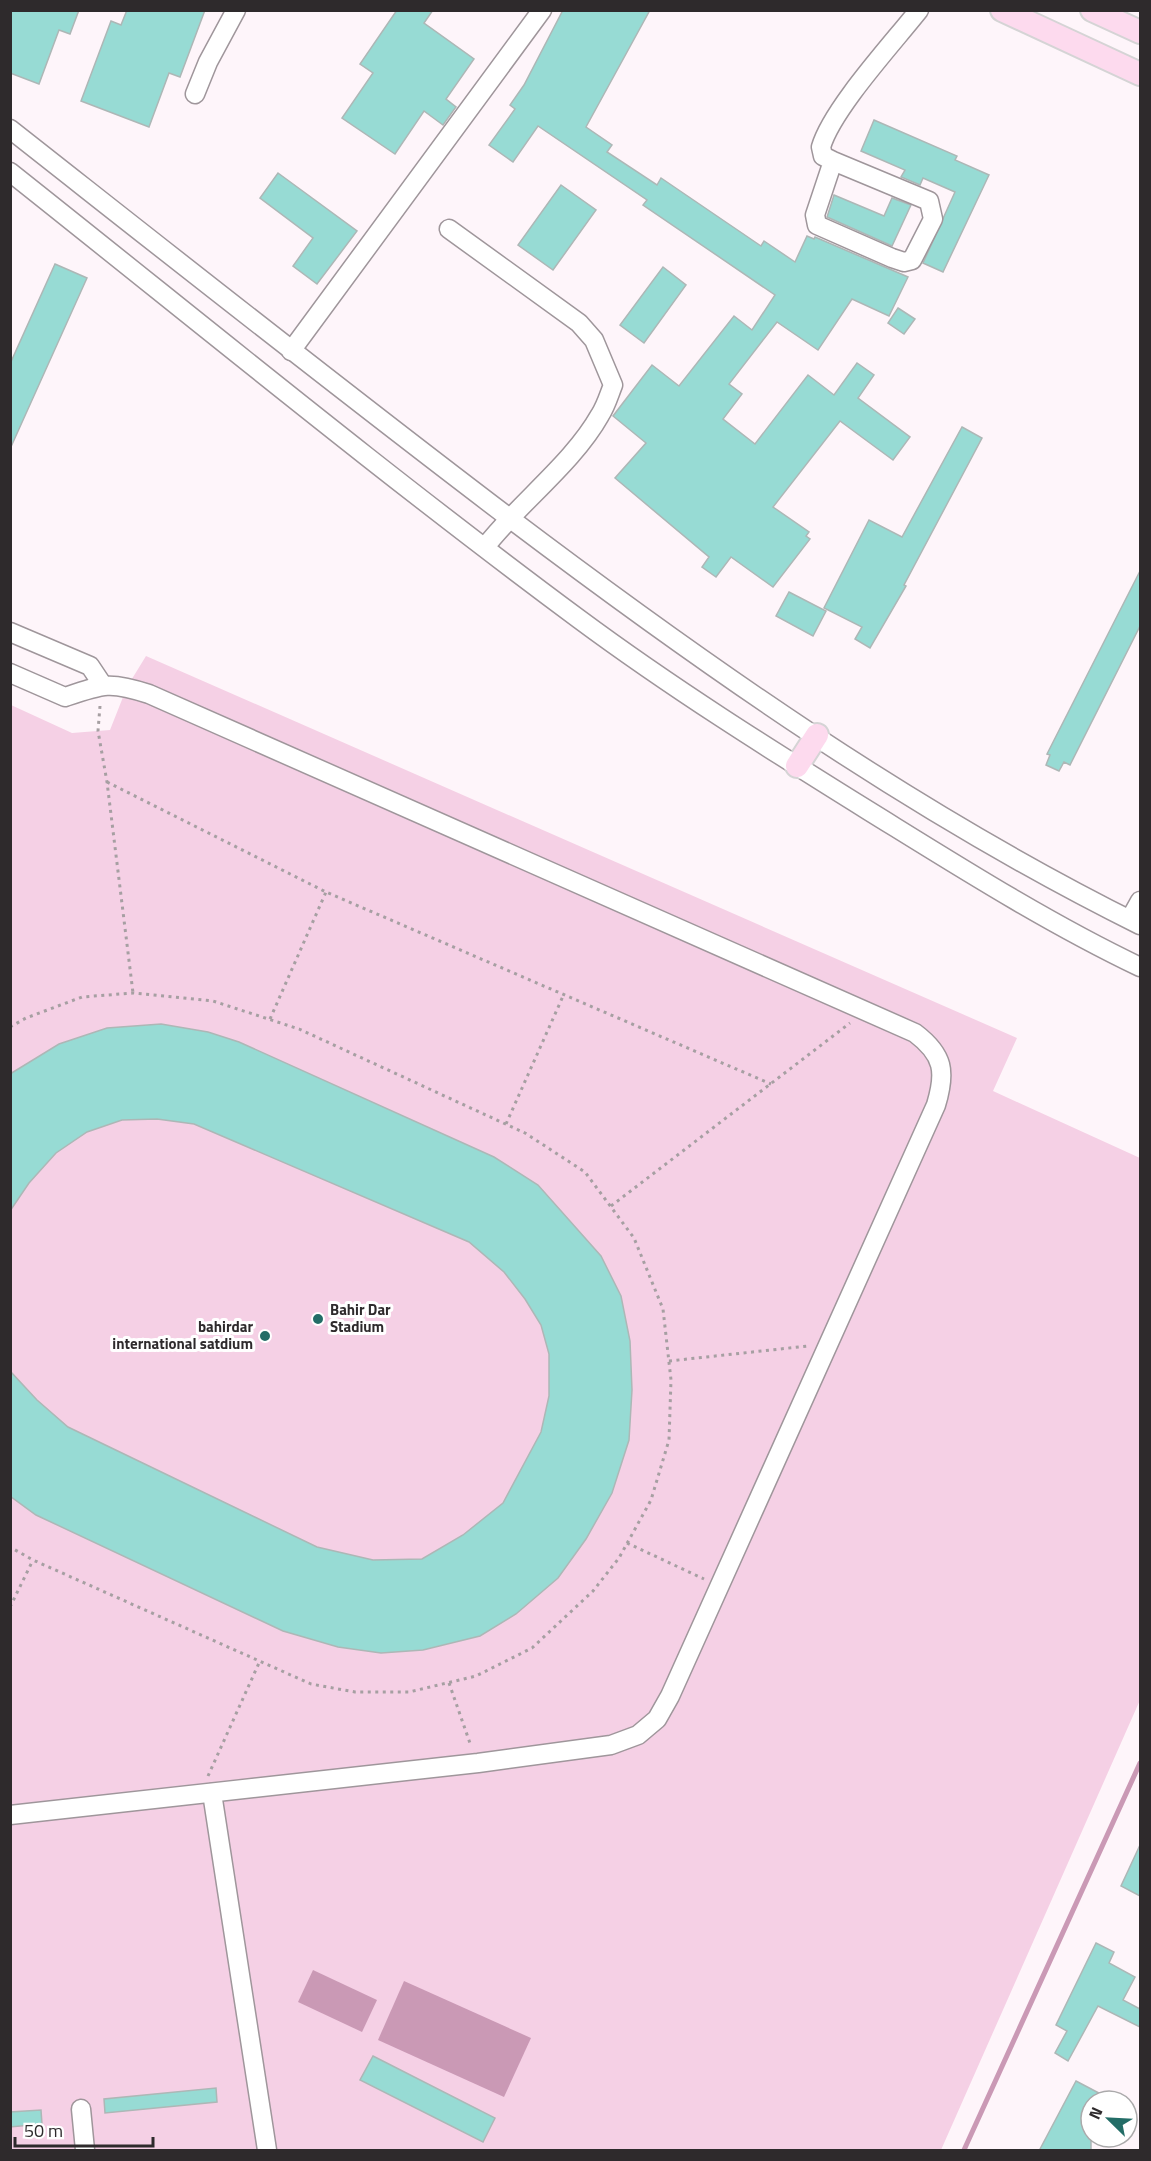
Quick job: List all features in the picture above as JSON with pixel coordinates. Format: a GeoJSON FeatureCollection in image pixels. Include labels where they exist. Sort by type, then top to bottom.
{"type":"FeatureCollection","features":[{"type":"Feature","properties":{"kind":"main road"},"geometry":{"type":"LineString","coordinates":[[1002,10],[1140,74]]}},
{"type":"Feature","properties":{"kind":"main road"},"geometry":{"type":"LineString","coordinates":[[1092,10],[1140,32]]}},
{"type":"Feature","properties":{"kind":"main road"},"geometry":{"type":"LineString","coordinates":[[797,766],[817,735]]}},
{"type":"Feature","properties":{"kind":"street"},"geometry":{"type":"LineString","coordinates":[[195,94],[208,62],[236,10]]}},
{"type":"Feature","properties":{"kind":"street"},"geometry":{"type":"LineString","coordinates":[[291,351],[542,10]]}},
{"type":"Feature","properties":{"kind":"street"},"geometry":{"type":"LineString","coordinates":[[833,161],[815,215],[814,221],[817,225],[892,258],[904,262],[912,260],[933,219],[928,201],[823,156],[823,140],[867,75],[919,10]]}},
{"type":"Feature","properties":{"kind":"street"},"geometry":{"type":"LineString","coordinates":[[10,129],[291,351],[508,517],[690,652],[817,735],[1020,861],[1135,922],[1140,901]]}},
{"type":"Feature","properties":{"kind":"street"},"geometry":{"type":"LineString","coordinates":[[10,172],[485,547],[581,620],[797,766],[1023,905],[1140,967]]}},
{"type":"Feature","properties":{"kind":"street"},"geometry":{"type":"LineString","coordinates":[[449,229],[579,323],[594,340],[613,385],[600,415],[567,459],[508,517],[485,547]]}},
{"type":"Feature","properties":{"kind":"street"},"geometry":{"type":"LineString","coordinates":[[10,632],[90,666],[102,684]]}},
{"type":"Feature","properties":{"kind":"street"},"geometry":{"type":"LineString","coordinates":[[10,673],[65,697],[102,684],[127,687],[149,694],[915,1033],[933,1046],[941,1064],[943,1082],[936,1105],[670,1696],[657,1719],[638,1735],[611,1746],[10,1815]]}},
{"type":"Feature","properties":{"kind":"street"},"geometry":{"type":"LineString","coordinates":[[206,1793],[267,2151]]}},
{"type":"Feature","properties":{"kind":"street"},"geometry":{"type":"LineString","coordinates":[[81,2109],[85,2151]]}},
{"type":"Feature","properties":{"kind":"path"},"geometry":{"type":"LineString","coordinates":[[102,684],[98,731],[107,782],[132,993]]}},
{"type":"Feature","properties":{"kind":"path"},"geometry":{"type":"LineString","coordinates":[[107,782],[326,892],[771,1084]]}},
{"type":"Feature","properties":{"kind":"path"},"geometry":{"type":"LineString","coordinates":[[270,1019],[326,892]]}},
{"type":"Feature","properties":{"kind":"path"},"geometry":{"type":"LineString","coordinates":[[10,1027],[26,1018],[82,997],[132,993],[213,1001],[299,1029],[525,1133],[585,1172],[634,1238],[663,1309],[671,1380],[669,1440],[651,1500],[627,1543],[593,1591],[532,1648],[476,1676],[409,1692],[355,1692],[311,1684],[259,1663],[33,1560],[10,1547]]}},
{"type":"Feature","properties":{"kind":"path"},"geometry":{"type":"LineString","coordinates":[[506,1124],[564,994]]}},
{"type":"Feature","properties":{"kind":"path"},"geometry":{"type":"LineString","coordinates":[[611,1206],[866,1011]]}},
{"type":"Feature","properties":{"kind":"path"},"geometry":{"type":"LineString","coordinates":[[669,1361],[828,1344]]}},
{"type":"Feature","properties":{"kind":"path"},"geometry":{"type":"LineString","coordinates":[[627,1543],[719,1587]]}},
{"type":"Feature","properties":{"kind":"path"},"geometry":{"type":"LineString","coordinates":[[10,1607],[33,1560]]}},
{"type":"Feature","properties":{"kind":"path"},"geometry":{"type":"LineString","coordinates":[[206,1793],[259,1663]]}},
{"type":"Feature","properties":{"kind":"path"},"geometry":{"type":"LineString","coordinates":[[448,1683],[477,1763]]}},
{"type":"Feature","properties":{"kind":"shaded area"},"geometry":{"type":"Polygon","coordinates":[[[146,656],[1017,1038],[993,1091],[1140,1158],[1140,1700],[941,2150],[11,2150],[11,705],[72,733],[110,730],[127,687],[146,656]]]}},
{"type":"Feature","properties":{"kind":"shaded area"},"geometry":{"type":"Polygon","coordinates":[[[313,1970],[377,2000],[362,2032],[298,2002],[313,1970]]]}},
{"type":"Feature","properties":{"kind":"shaded area"},"geometry":{"type":"Polygon","coordinates":[[[404,1981],[531,2038],[504,2097],[378,2040],[404,1981]]]}},
{"type":"Feature","properties":{"kind":"building"},"geometry":{"type":"Polygon","coordinates":[[[10,10],[79,10],[70,34],[59,30],[39,84],[10,73],[10,10]]]}},
{"type":"Feature","properties":{"kind":"building"},"geometry":{"type":"Polygon","coordinates":[[[127,10],[205,10],[180,77],[169,73],[149,127],[81,101],[111,21],[121,25],[127,10]]]}},
{"type":"Feature","properties":{"kind":"building"},"geometry":{"type":"Polygon","coordinates":[[[397,10],[433,10],[424,23],[474,59],[446,99],[456,107],[443,125],[424,111],[395,154],[342,118],[373,73],[360,64],[397,10]]]}},
{"type":"Feature","properties":{"kind":"building"},"geometry":{"type":"Polygon","coordinates":[[[563,10],[650,10],[586,127],[612,145],[607,152],[657,185],[661,178],[761,246],[764,241],[795,262],[807,236],[814,239],[815,237],[908,277],[889,316],[852,299],[818,350],[777,322],[729,384],[742,394],[723,419],[755,444],[808,375],[834,395],[857,363],[874,375],[858,398],[910,437],[893,460],[840,421],[773,507],[809,532],[806,536],[810,539],[773,587],[731,557],[716,577],[702,567],[709,557],[615,478],[646,443],[613,416],[652,365],[679,386],[734,316],[752,330],[775,295],[643,205],[647,200],[538,126],[513,162],[489,145],[515,109],[510,105],[524,85],[563,10]]]}},
{"type":"Feature","properties":{"kind":"building"},"geometry":{"type":"Polygon","coordinates":[[[874,120],[957,156],[955,160],[989,175],[943,272],[923,263],[955,192],[923,178],[920,185],[901,177],[905,170],[861,151],[874,120]]]}},
{"type":"Feature","properties":{"kind":"building"},"geometry":{"type":"Polygon","coordinates":[[[278,173],[357,231],[317,284],[293,266],[313,238],[260,198],[278,173]]]}},
{"type":"Feature","properties":{"kind":"building"},"geometry":{"type":"Polygon","coordinates":[[[561,185],[596,210],[553,270],[518,245],[561,185]]]}},
{"type":"Feature","properties":{"kind":"building"},"geometry":{"type":"Polygon","coordinates":[[[834,195],[884,216],[892,198],[911,205],[892,246],[827,217],[834,195]]]}},
{"type":"Feature","properties":{"kind":"building"},"geometry":{"type":"Polygon","coordinates":[[[55,264],[87,278],[10,449],[10,364],[55,264]]]}},
{"type":"Feature","properties":{"kind":"building"},"geometry":{"type":"Polygon","coordinates":[[[663,267],[686,285],[644,343],[620,325],[663,267]]]}},
{"type":"Feature","properties":{"kind":"building"},"geometry":{"type":"Polygon","coordinates":[[[898,308],[915,319],[904,334],[888,323],[898,308]]]}},
{"type":"Feature","properties":{"kind":"building"},"geometry":{"type":"Polygon","coordinates":[[[962,427],[982,438],[904,585],[906,586],[870,648],[855,639],[862,627],[824,608],[869,520],[902,537],[962,427]]]}},
{"type":"Feature","properties":{"kind":"building"},"geometry":{"type":"Polygon","coordinates":[[[1140,571],[1140,626],[1070,765],[1064,762],[1059,771],[1046,765],[1050,755],[1047,754],[1140,571]]]}},
{"type":"Feature","properties":{"kind":"building"},"geometry":{"type":"Polygon","coordinates":[[[789,592],[826,611],[813,636],[776,616],[789,592]]]}},
{"type":"Feature","properties":{"kind":"building"},"geometry":{"type":"Polygon","coordinates":[[[161,1024],[208,1032],[239,1042],[494,1157],[538,1185],[601,1256],[621,1296],[630,1341],[632,1390],[629,1440],[612,1493],[586,1539],[558,1578],[516,1614],[480,1636],[423,1650],[381,1653],[338,1647],[283,1631],[36,1515],[10,1496],[10,1371],[37,1400],[68,1427],[317,1547],[373,1560],[422,1559],[463,1535],[503,1503],[541,1432],[549,1396],[549,1354],[541,1325],[504,1272],[469,1242],[194,1124],[157,1119],[122,1120],[87,1132],[56,1153],[29,1183],[10,1211],[10,1074],[59,1044],[107,1028],[161,1024]]]}},
{"type":"Feature","properties":{"kind":"building"},"geometry":{"type":"Polygon","coordinates":[[[1140,1845],[1140,1896],[1121,1886],[1140,1845]]]}},
{"type":"Feature","properties":{"kind":"building"},"geometry":{"type":"Polygon","coordinates":[[[1096,1943],[1114,1952],[1109,1963],[1135,1977],[1123,2000],[1140,2009],[1140,2027],[1098,2006],[1068,2061],[1055,2053],[1067,2031],[1056,2025],[1096,1943]]]}},
{"type":"Feature","properties":{"kind":"building"},"geometry":{"type":"Polygon","coordinates":[[[373,2056],[495,2118],[483,2142],[360,2080],[373,2056]]]}},
{"type":"Feature","properties":{"kind":"building"},"geometry":{"type":"Polygon","coordinates":[[[1076,2081],[1091,2089],[1079,2089],[1079,2149],[1091,2149],[1091,2151],[1039,2151],[1076,2081]]]}},
{"type":"Feature","properties":{"kind":"building"},"geometry":{"type":"Polygon","coordinates":[[[216,2088],[217,2102],[105,2113],[104,2099],[216,2088]]]}},
{"type":"Feature","properties":{"kind":"building"},"geometry":{"type":"Polygon","coordinates":[[[41,2110],[42,2124],[10,2127],[10,2112],[41,2110]]]}},
{"type":"Feature","properties":{"kind":"waterway"},"geometry":{"type":"LineString","coordinates":[[964,2150],[1140,1763]]}},
{"type":"Feature","properties":{"kind":"place","name":"Bahir Dar Stadium"},"geometry":{"type":"Point","coordinates":[318,1319]}},
{"type":"Feature","properties":{"kind":"place","name":"bahirdar international satdium"},"geometry":{"type":"Point","coordinates":[265,1336]}}]}
